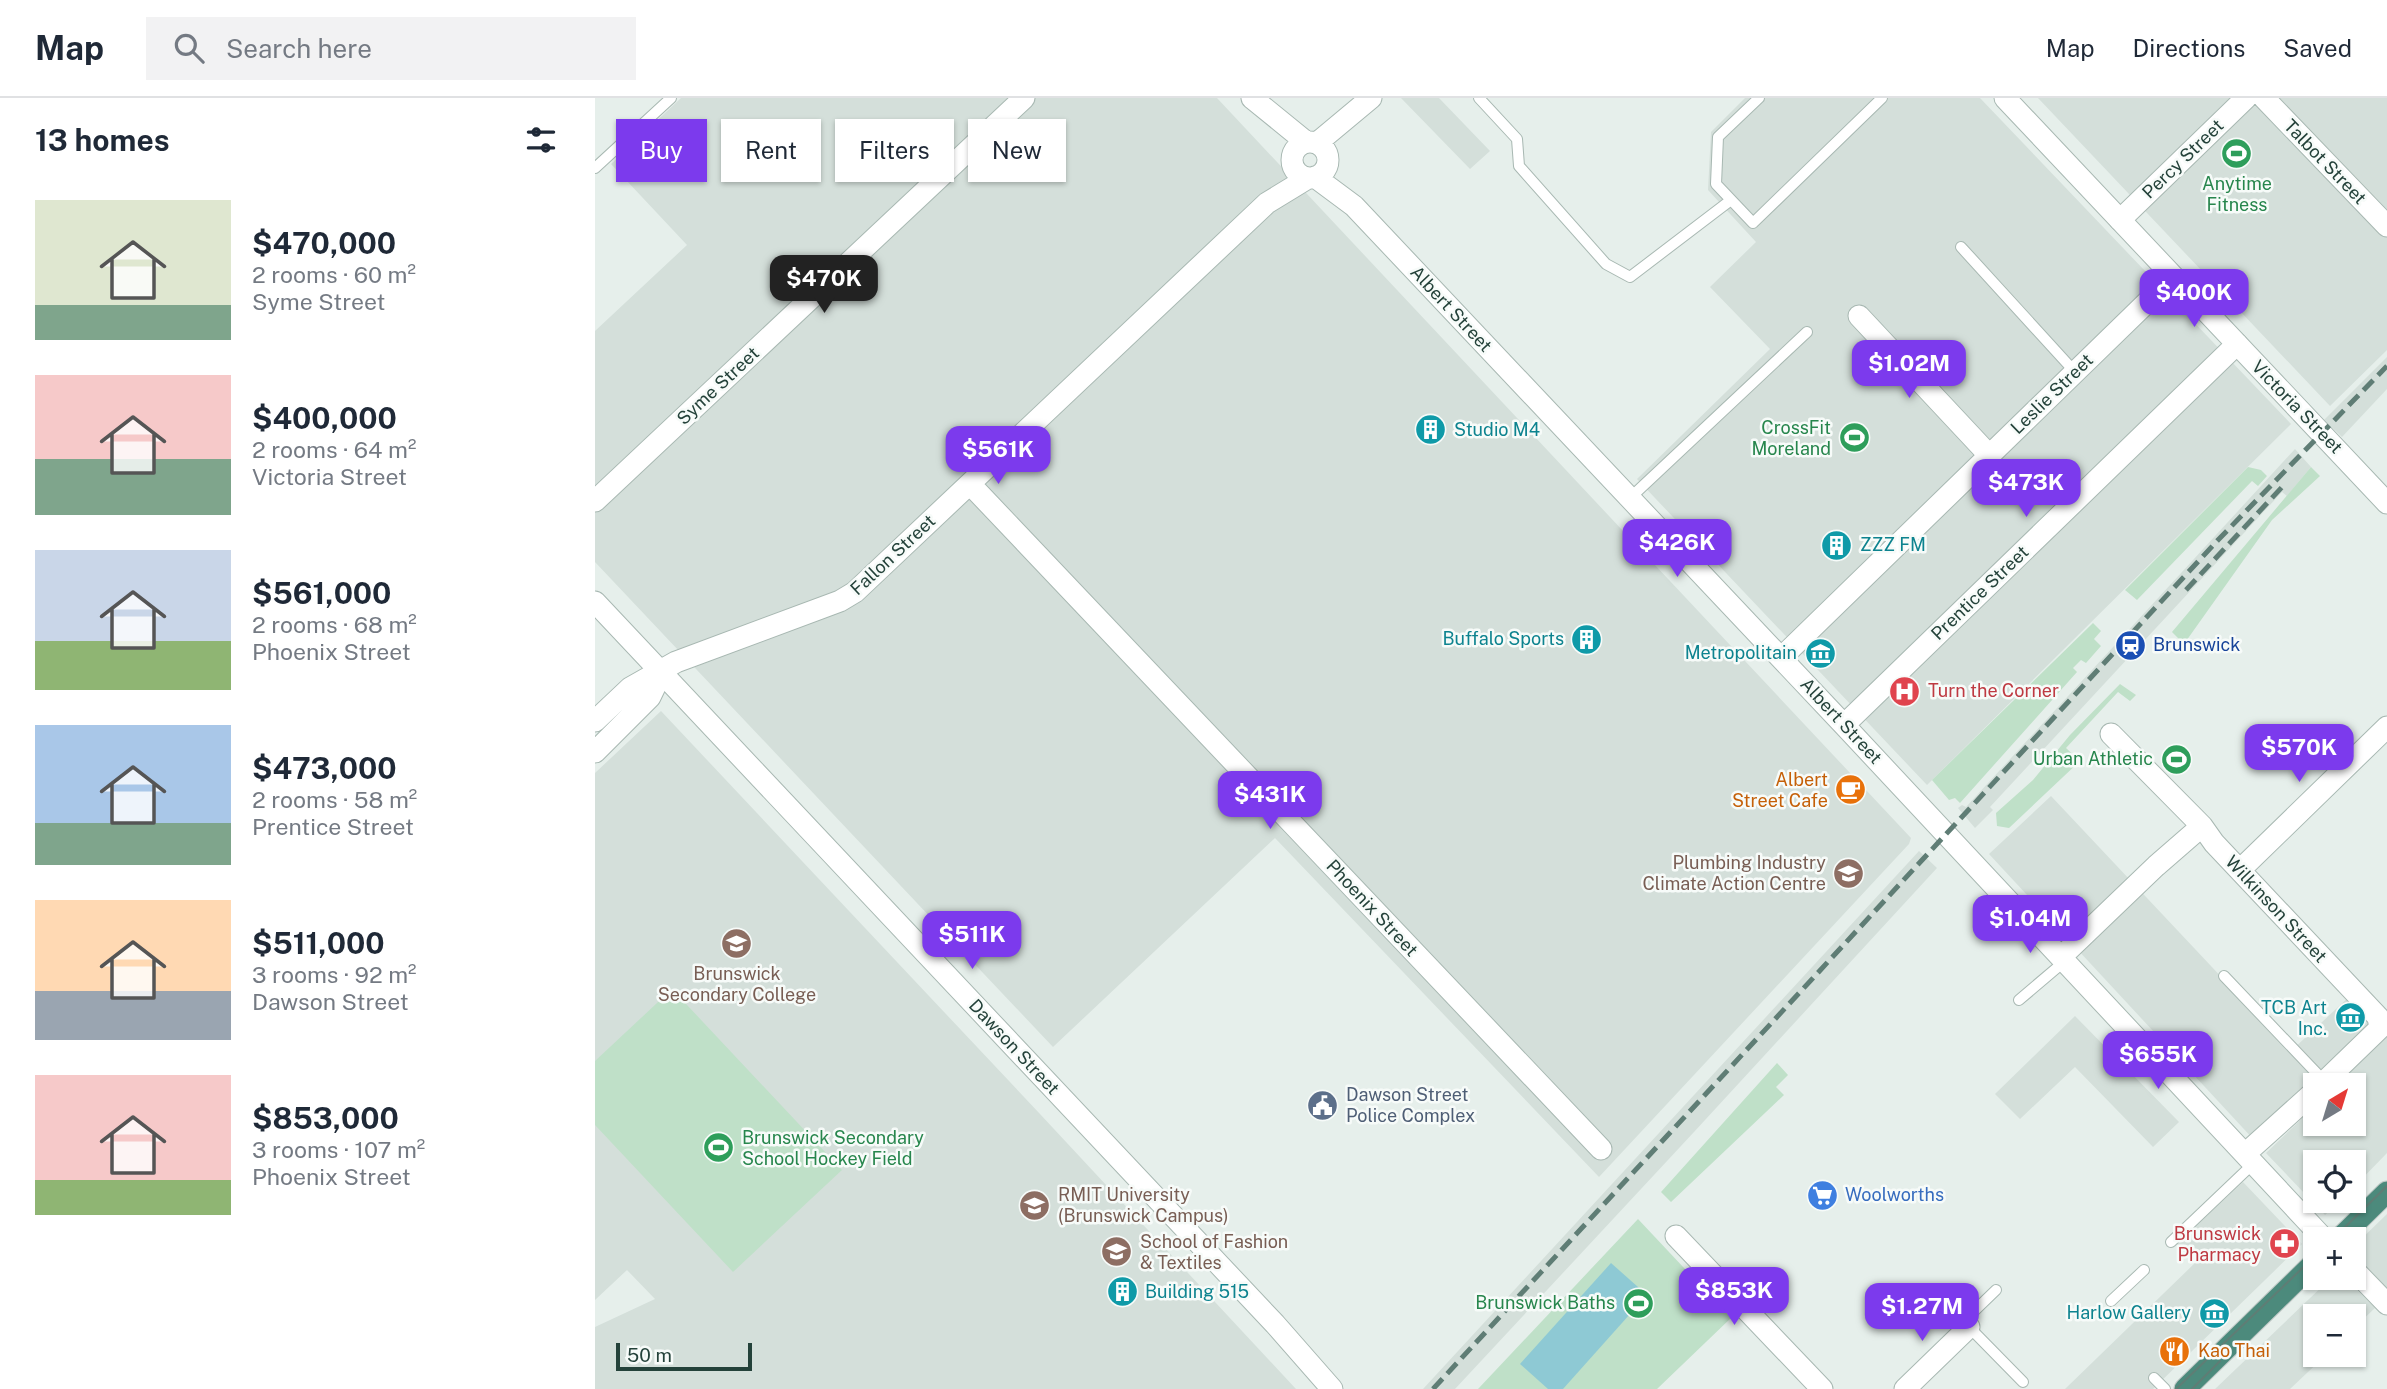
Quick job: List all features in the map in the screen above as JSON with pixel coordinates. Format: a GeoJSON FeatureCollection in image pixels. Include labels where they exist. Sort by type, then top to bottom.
{"type":"FeatureCollection","features":[{"type":"Feature","properties":{"kind":"highway"},"geometry":{"type":"LineString","coordinates":[[2351,1227],[2387,1192]]}},
{"type":"Feature","properties":{"kind":"highway"},"geometry":{"type":"LineString","coordinates":[[2185,1389],[2303,1274]]}},
{"type":"Feature","properties":{"kind":"street","name":"Syme Street"},"geometry":{"type":"LineString","coordinates":[[595,501],[1024,98]]}},
{"type":"Feature","properties":{"kind":"street","name":"Fallon Street"},"geometry":{"type":"LineString","coordinates":[[595,721],[630,688],[685,658],[847,597],[1267,203],[1371,98]]}},
{"type":"Feature","properties":{"kind":"street","name":"Victoria Street"},"geometry":{"type":"LineString","coordinates":[[2005,98],[2387,503]]}},
{"type":"Feature","properties":{"kind":"street","name":"Percy Street"},"geometry":{"type":"LineString","coordinates":[[2120,220],[2246,98]]}},
{"type":"Feature","properties":{"kind":"street","name":"Talbot Street"},"geometry":{"type":"LineString","coordinates":[[2264,98],[2387,226]]}},
{"type":"Feature","properties":{"kind":"street","name":"Albert Street"},"geometry":{"type":"LineString","coordinates":[[1258,104],[2313,1227]]}},
{"type":"Feature","properties":{"kind":"street","name":"Leslie Street"},"geometry":{"type":"LineString","coordinates":[[1781,658],[2173,277]]}},
{"type":"Feature","properties":{"kind":"street"},"geometry":{"type":"LineString","coordinates":[[1859,316],[1989,455]]}},
{"type":"Feature","properties":{"kind":"street","name":"Prentice Street"},"geometry":{"type":"LineString","coordinates":[[1844,725],[2237,344]]}},
{"type":"Feature","properties":{"kind":"street","name":"Phoenix Street"},"geometry":{"type":"LineString","coordinates":[[970,484],[1601,1150]]}},
{"type":"Feature","properties":{"kind":"street","name":"Dawson Street"},"geometry":{"type":"LineString","coordinates":[[595,602],[1332,1389]]}},
{"type":"Feature","properties":{"kind":"street"},"geometry":{"type":"LineString","coordinates":[[595,752],[650,697],[662,672]]}},
{"type":"Feature","properties":{"kind":"street"},"geometry":{"type":"LineString","coordinates":[[2240,870],[2387,727]]}},
{"type":"Feature","properties":{"kind":"street","name":"Wilkinson Street"},"geometry":{"type":"LineString","coordinates":[[2111,734],[2203,827],[2375,1013],[2383,1026],[2334,1073]]}},
{"type":"Feature","properties":{"kind":"street"},"geometry":{"type":"LineString","coordinates":[[2063,959],[2155,866],[2203,827]]}},
{"type":"Feature","properties":{"kind":"street","name":"Wilkinson Street"},"geometry":{"type":"LineString","coordinates":[[2250,1158],[2303,1103]]}},
{"type":"Feature","properties":{"kind":"street"},"geometry":{"type":"LineString","coordinates":[[1677,1236],[1822,1389]]}},
{"type":"Feature","properties":{"kind":"street"},"geometry":{"type":"LineString","coordinates":[[2366,1282],[2387,1304]]}},
{"type":"Feature","properties":{"kind":"street"},"geometry":{"type":"LineString","coordinates":[[1905,1389],[1969,1327]]}},
{"type":"Feature","properties":{"kind":"street","name":"Dawson Street"},"geometry":{"type":"LineString","coordinates":[[1317,1370],[1340,1389]]}},
{"type":"Feature","properties":{"kind":"lane"},"geometry":{"type":"LineString","coordinates":[[595,168],[671,98]]}},
{"type":"Feature","properties":{"kind":"lane"},"geometry":{"type":"LineString","coordinates":[[1479,98],[1517,139],[1519,166],[1606,264],[1630,277],[1731,200]]}},
{"type":"Feature","properties":{"kind":"lane"},"geometry":{"type":"LineString","coordinates":[[1759,98],[1718,137],[1716,184],[1753,223],[1882,98]]}},
{"type":"Feature","properties":{"kind":"lane"},"geometry":{"type":"LineString","coordinates":[[1961,247],[2075,372]]}},
{"type":"Feature","properties":{"kind":"lane"},"geometry":{"type":"LineString","coordinates":[[1629,499],[1807,332]]}},
{"type":"Feature","properties":{"kind":"lane"},"geometry":{"type":"LineString","coordinates":[[2019,1000],[2063,959]]}},
{"type":"Feature","properties":{"kind":"lane"},"geometry":{"type":"LineString","coordinates":[[2224,976],[2309,1073]]}},
{"type":"Feature","properties":{"kind":"lane"},"geometry":{"type":"LineString","coordinates":[[2171,1242],[2250,1158]]}},
{"type":"Feature","properties":{"kind":"lane"},"geometry":{"type":"LineString","coordinates":[[2111,1301],[2144,1270]]}},
{"type":"Feature","properties":{"kind":"lane"},"geometry":{"type":"LineString","coordinates":[[1996,1290],[1968,1317],[1969,1327],[2023,1382]]}},
{"type":"Feature","properties":{"kind":"lane"},"geometry":{"type":"LineString","coordinates":[[2154,1378],[2165,1389]]}},
{"type":"Feature","properties":{"kind":"shaded area"},"geometry":{"type":"Polygon","coordinates":[[[681,98],[1217,98],[1911,838],[1909,844],[1599,1177],[1275,838],[1053,1047],[595,562],[595,331],[687,245],[628,182],[707,182],[707,119],[659,119],[681,98]]]}},
{"type":"Feature","properties":{"kind":"shaded area"},"geometry":{"type":"Polygon","coordinates":[[[1401,98],[1439,98],[1490,151],[1470,169],[1401,98]]]}},
{"type":"Feature","properties":{"kind":"shaded area"},"geometry":{"type":"Polygon","coordinates":[[[1745,98],[1980,98],[2291,424],[1927,785],[1637,479],[1770,349],[1710,287],[1756,242],[1708,190],[1711,132],[1745,98]]]}},
{"type":"Feature","properties":{"kind":"shaded area"},"geometry":{"type":"Polygon","coordinates":[[[2038,98],[2387,98],[2387,350],[2330,406],[2038,98]]]}},
{"type":"Feature","properties":{"kind":"shaded area"},"geometry":{"type":"Polygon","coordinates":[[[2387,357],[2387,389],[2342,437],[2324,420],[2387,357]]]}},
{"type":"Feature","properties":{"kind":"shaded area"},"geometry":{"type":"Polygon","coordinates":[[[2295,449],[2311,467],[2287,496],[2282,492],[1990,807],[1993,810],[1975,828],[1958,808],[1962,805],[1966,807],[2295,449]]]}},
{"type":"Feature","properties":{"kind":"shaded area","name":"Brunswick Secondary College"},"geometry":{"type":"Polygon","coordinates":[[[661,711],[1296,1389],[595,1389],[595,1327],[655,1299],[627,1270],[595,1300],[595,773],[661,711]]]}},
{"type":"Feature","properties":{"kind":"shaded area"},"geometry":{"type":"Polygon","coordinates":[[[2051,796],[2291,1051],[2351,995],[2377,1023],[2325,1073],[2303,1073],[2303,1095],[2255,1141],[1989,854],[2051,796]]]}},
{"type":"Feature","properties":{"kind":"shaded area"},"geometry":{"type":"Polygon","coordinates":[[[1919,851],[1937,868],[1694,1132],[1455,1389],[1423,1389],[1919,851]]]}},
{"type":"Feature","properties":{"kind":"shaded area"},"geometry":{"type":"Polygon","coordinates":[[[2075,1016],[2179,1122],[2153,1147],[2075,1067],[2020,1119],[1995,1094],[2075,1016]]]}},
{"type":"Feature","properties":{"kind":"shaded area"},"geometry":{"type":"Polygon","coordinates":[[[2387,1037],[2387,1153],[2366,1175],[2366,1150],[2303,1150],[2303,1192],[2266,1153],[2303,1118],[2303,1136],[2366,1136],[2366,1073],[2350,1073],[2387,1037]]]}},
{"type":"Feature","properties":{"kind":"shaded area"},"geometry":{"type":"Polygon","coordinates":[[[2243,1182],[2302,1244],[2153,1389],[2065,1389],[2195,1263],[2177,1244],[2243,1182]]]}},
{"type":"Feature","properties":{"kind":"shaded area"},"geometry":{"type":"Polygon","coordinates":[[[2387,1214],[2387,1295],[2366,1273],[2366,1234],[2387,1214]]]}},
{"type":"Feature","properties":{"kind":"shaded area"},"geometry":{"type":"Polygon","coordinates":[[[2318,1290],[2357,1290],[2375,1308],[2366,1317],[2366,1304],[2304,1304],[2318,1290]]]}},
{"type":"Feature","properties":{"kind":"shaded area"},"geometry":{"type":"Polygon","coordinates":[[[2303,1305],[2303,1367],[2313,1367],[2290,1389],[2215,1389],[2303,1305]]]}},
{"type":"Feature","properties":{"kind":"green space"},"geometry":{"type":"Polygon","coordinates":[[[2248,467],[2261,470],[2267,476],[2258,486],[2252,481],[2137,600],[2125,590],[2248,467]]]}},
{"type":"Feature","properties":{"kind":"green space"},"geometry":{"type":"Polygon","coordinates":[[[2311,467],[2320,476],[2272,520],[2184,644],[2172,632],[2311,467]]]}},
{"type":"Feature","properties":{"kind":"green space"},"geometry":{"type":"Polygon","coordinates":[[[2093,623],[2101,631],[2094,639],[2101,646],[2086,663],[2081,660],[2073,668],[2077,672],[1960,803],[1955,798],[1949,800],[1932,780],[2093,623]]]}},
{"type":"Feature","properties":{"kind":"green space"},"geometry":{"type":"Polygon","coordinates":[[[2120,684],[2136,695],[2130,701],[2118,692],[2066,748],[2080,761],[2009,828],[1997,826],[1996,813],[2033,780],[2070,735],[2120,684]]]}},
{"type":"Feature","properties":{"kind":"green space","name":"Brunswick Secondary School Hockey Field"},"geometry":{"type":"Polygon","coordinates":[[[672,989],[842,1170],[733,1272],[595,1125],[595,1061],[672,989]]]}},
{"type":"Feature","properties":{"kind":"green space"},"geometry":{"type":"Polygon","coordinates":[[[1777,1063],[1788,1075],[1776,1087],[1784,1095],[1671,1202],[1661,1192],[1777,1063]]]}},
{"type":"Feature","properties":{"kind":"green space","name":"Brunswick Baths"},"geometry":{"type":"Polygon","coordinates":[[[1638,1219],[1731,1318],[1657,1389],[1478,1389],[1638,1219]]]}},
{"type":"Feature","properties":{"kind":"water"},"geometry":{"type":"Polygon","coordinates":[[[1611,1263],[1647,1295],[1563,1389],[1548,1389],[1520,1364],[1611,1263]]]}},
{"type":"Feature","properties":{"kind":"tram line"},"geometry":{"type":"LineString","coordinates":[[2345,1227],[2387,1186]]}},
{"type":"Feature","properties":{"kind":"tram line"},"geometry":{"type":"LineString","coordinates":[[2176,1389],[2303,1267]]}},
{"type":"Feature","properties":{"kind":"tram line"},"geometry":{"type":"LineString","coordinates":[[2192,1389],[2220,1361]]}},
{"type":"Feature","properties":{"kind":"railway"},"geometry":{"type":"LineString","coordinates":[[1433,1389],[2218,540],[2387,366]]}},
{"type":"Feature","properties":{"kind":"railway"},"geometry":{"type":"LineString","coordinates":[[2186,590],[2284,485]]}},
{"type":"Feature","properties":{"kind":"place","name":"Anytime Fitness"},"geometry":{"type":"Point","coordinates":[2237,154]}},
{"type":"Feature","properties":{"kind":"place","name":"Studio M4"},"geometry":{"type":"Point","coordinates":[1431,430]}},
{"type":"Feature","properties":{"kind":"place","name":"CrossFit Moreland"},"geometry":{"type":"Point","coordinates":[1854,438]}},
{"type":"Feature","properties":{"kind":"place","name":"ZZZ FM"},"geometry":{"type":"Point","coordinates":[1837,545]}},
{"type":"Feature","properties":{"kind":"place","name":"Buffalo Sports"},"geometry":{"type":"Point","coordinates":[1587,639]}},
{"type":"Feature","properties":{"kind":"place","name":"Brunswick"},"geometry":{"type":"Point","coordinates":[2130,645]}},
{"type":"Feature","properties":{"kind":"place","name":"Metropolitain"},"geometry":{"type":"Point","coordinates":[1820,653]}},
{"type":"Feature","properties":{"kind":"place","name":"Turn the Corner"},"geometry":{"type":"Point","coordinates":[1905,691]}},
{"type":"Feature","properties":{"kind":"place","name":"Urban Athletic"},"geometry":{"type":"Point","coordinates":[2176,759]}},
{"type":"Feature","properties":{"kind":"place","name":"Albert Street Cafe"},"geometry":{"type":"Point","coordinates":[1851,790]}},
{"type":"Feature","properties":{"kind":"place","name":"Plumbing Industry Climate Action Centre"},"geometry":{"type":"Point","coordinates":[1849,873]}},
{"type":"Feature","properties":{"kind":"place","name":"Brunswick Secondary College"},"geometry":{"type":"Point","coordinates":[737,944]}},
{"type":"Feature","properties":{"kind":"place","name":"TCB Art Inc."},"geometry":{"type":"Point","coordinates":[2350,1018]}},
{"type":"Feature","properties":{"kind":"place","name":"Dawson Street Police Complex"},"geometry":{"type":"Point","coordinates":[1323,1105]}},
{"type":"Feature","properties":{"kind":"place","name":"Brunswick Secondary School Hockey Field"},"geometry":{"type":"Point","coordinates":[719,1148]}},
{"type":"Feature","properties":{"kind":"place","name":"Woolworths"},"geometry":{"type":"Point","coordinates":[1822,1195]}},
{"type":"Feature","properties":{"kind":"place","name":"RMIT University (Brunswick Campus)"},"geometry":{"type":"Point","coordinates":[1035,1205]}},
{"type":"Feature","properties":{"kind":"place","name":"Brunswick Pharmacy"},"geometry":{"type":"Point","coordinates":[2284,1244]}},
{"type":"Feature","properties":{"kind":"place","name":"School of Fashion & Textiles"},"geometry":{"type":"Point","coordinates":[1117,1252]}},
{"type":"Feature","properties":{"kind":"place","name":"Building 515"},"geometry":{"type":"Point","coordinates":[1122,1292]}},
{"type":"Feature","properties":{"kind":"place","name":"Brunswick Baths"},"geometry":{"type":"Point","coordinates":[1638,1303]}},
{"type":"Feature","properties":{"kind":"place","name":"Harlow Gallery"},"geometry":{"type":"Point","coordinates":[2214,1313]}},
{"type":"Feature","properties":{"kind":"place","name":"Kao Thai"},"geometry":{"type":"Point","coordinates":[2175,1351]}}]}
